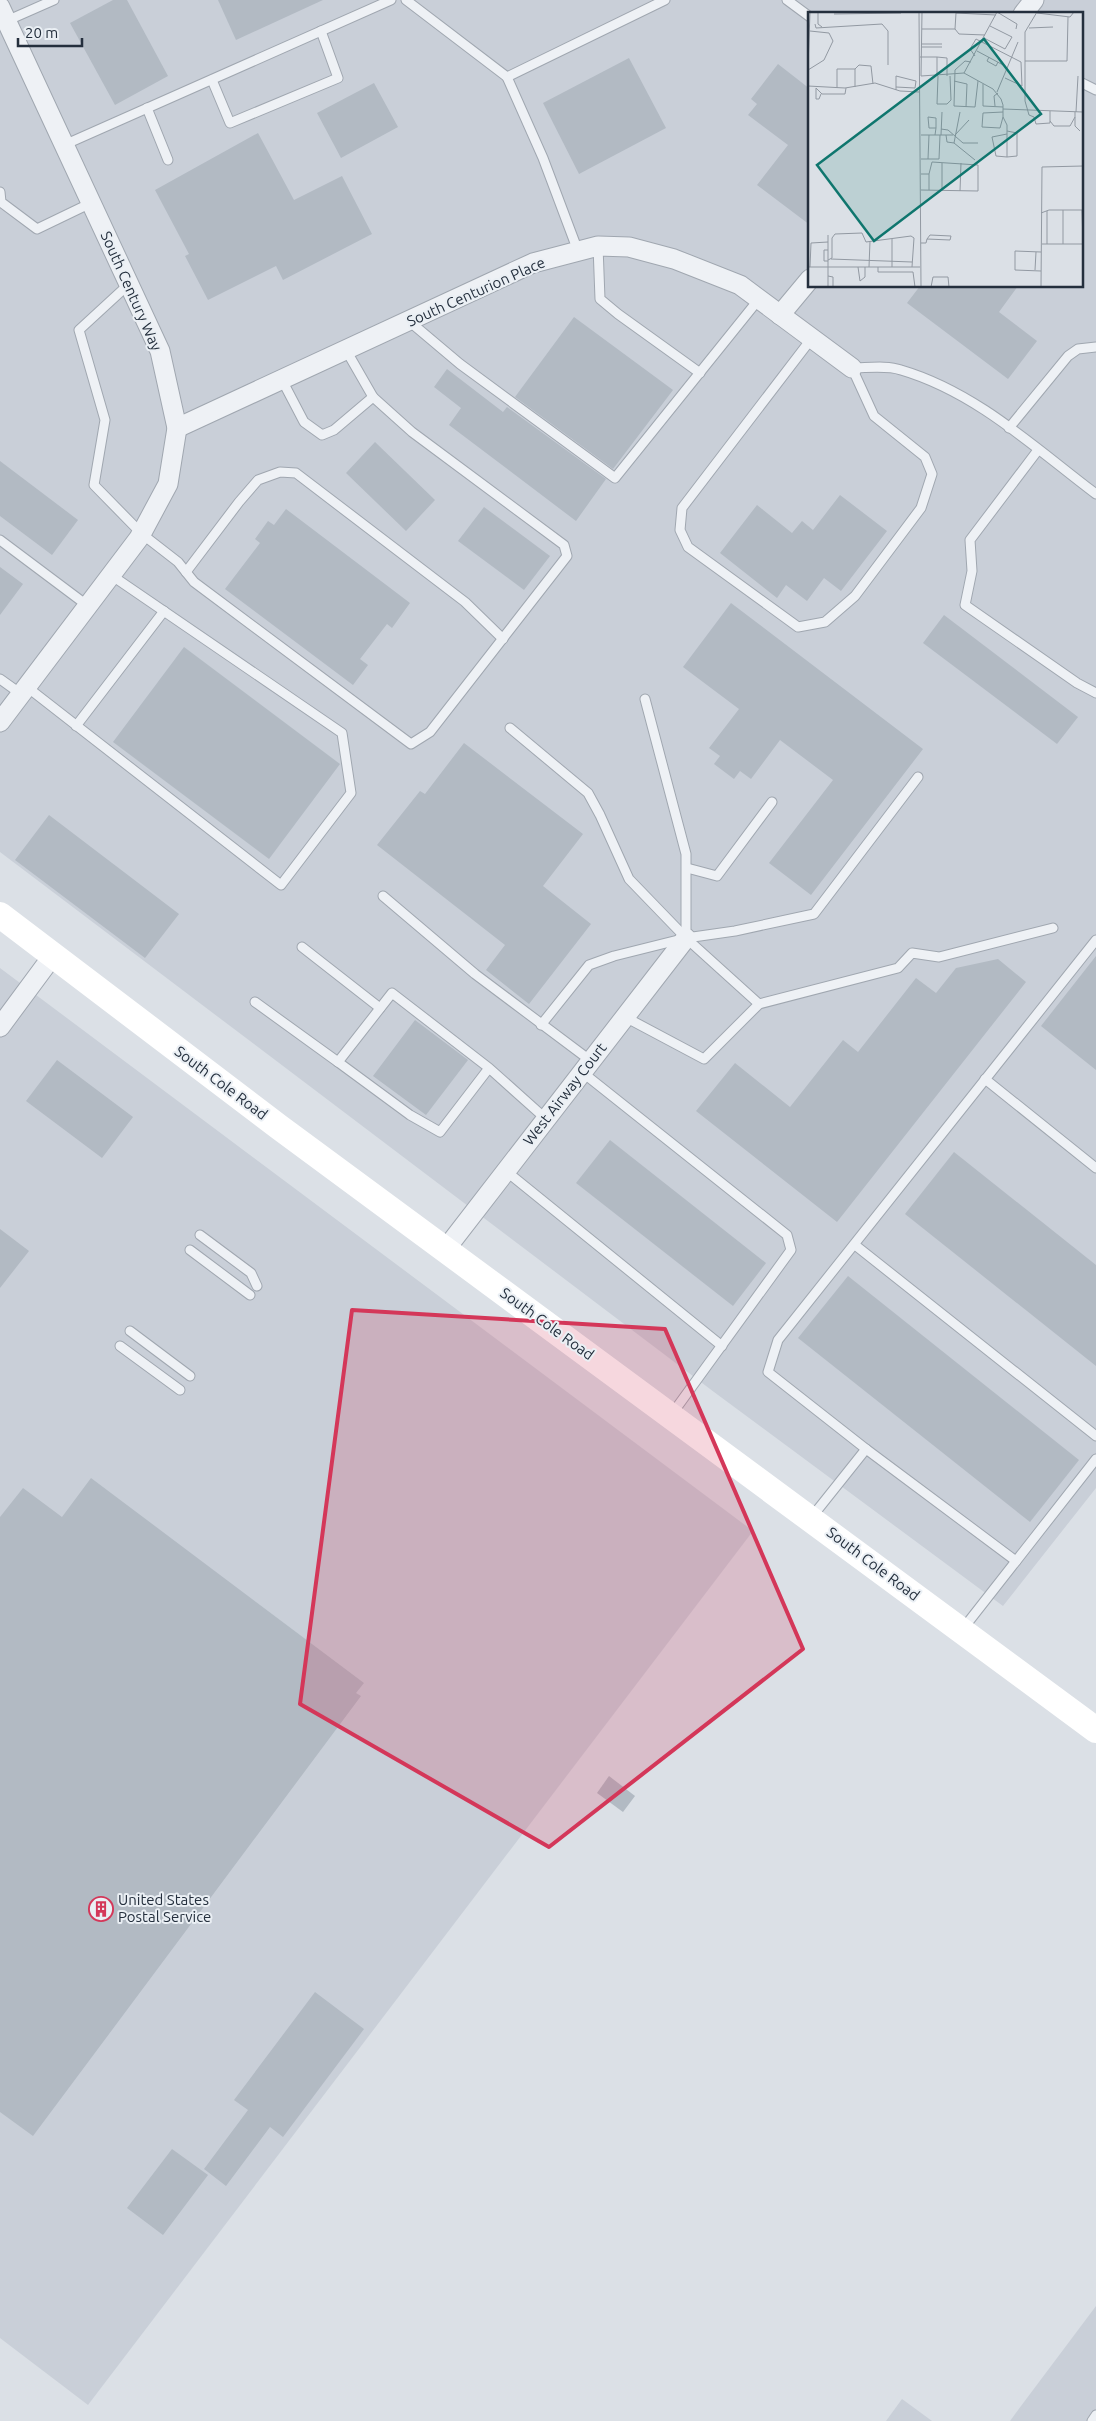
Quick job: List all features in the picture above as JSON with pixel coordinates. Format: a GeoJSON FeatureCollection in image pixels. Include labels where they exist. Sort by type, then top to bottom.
{"type":"FeatureCollection","features":[{"type":"Feature","properties":{"kind":"main road","name":"South Cole Road"},"geometry":{"type":"LineString","coordinates":[[0,915],[54,954],[200,1068],[1096,1730]]}},
{"type":"Feature","properties":{"kind":"street"},"geometry":{"type":"LineString","coordinates":[[1025,12],[1034,0]]}},
{"type":"Feature","properties":{"kind":"street","name":"South Century Way"},"geometry":{"type":"LineString","coordinates":[[0,722],[142,534],[168,484],[177,428],[160,351],[2,17]]}},
{"type":"Feature","properties":{"kind":"street","name":"South Centurion Place"},"geometry":{"type":"LineString","coordinates":[[177,428],[533,264],[598,246],[629,247],[674,259],[740,285],[852,368]]}},
{"type":"Feature","properties":{"kind":"street"},"geometry":{"type":"LineString","coordinates":[[780,315],[808,281]]}},
{"type":"Feature","properties":{"kind":"street","name":"West Airway Court"},"geometry":{"type":"LineString","coordinates":[[445,1250],[686,938]]}},
{"type":"Feature","properties":{"kind":"street"},"geometry":{"type":"LineString","coordinates":[[0,1027],[54,954]]}},
{"type":"Feature","properties":{"kind":"lane"},"geometry":{"type":"LineString","coordinates":[[2,17],[54,0]]}},
{"type":"Feature","properties":{"kind":"lane"},"geometry":{"type":"LineString","coordinates":[[64,145],[391,0]]}},
{"type":"Feature","properties":{"kind":"lane"},"geometry":{"type":"LineString","coordinates":[[406,0],[507,77],[543,158],[578,251]]}},
{"type":"Feature","properties":{"kind":"lane"},"geometry":{"type":"LineString","coordinates":[[507,77],[665,0]]}},
{"type":"Feature","properties":{"kind":"lane"},"geometry":{"type":"LineString","coordinates":[[787,0],[808,16]]}},
{"type":"Feature","properties":{"kind":"lane"},"geometry":{"type":"LineString","coordinates":[[212,80],[230,123],[338,78],[321,31]]}},
{"type":"Feature","properties":{"kind":"lane"},"geometry":{"type":"LineString","coordinates":[[1084,84],[1096,90]]}},
{"type":"Feature","properties":{"kind":"lane"},"geometry":{"type":"LineString","coordinates":[[147,108],[168,160]]}},
{"type":"Feature","properties":{"kind":"lane"},"geometry":{"type":"LineString","coordinates":[[0,192],[1,202],[37,229],[91,203]]}},
{"type":"Feature","properties":{"kind":"lane"},"geometry":{"type":"LineString","coordinates":[[598,246],[600,299],[700,373]]}},
{"type":"Feature","properties":{"kind":"lane"},"geometry":{"type":"LineString","coordinates":[[129,284],[79,330],[105,420],[94,485],[142,534],[178,562],[194,582],[411,744],[430,732],[567,556],[564,545],[412,432],[373,397],[346,350]]}},
{"type":"Feature","properties":{"kind":"lane"},"geometry":{"type":"LineString","coordinates":[[409,321],[460,364],[615,478],[759,299]]}},
{"type":"Feature","properties":{"kind":"lane"},"geometry":{"type":"LineString","coordinates":[[812,338],[682,508],[680,530],[688,547],[798,627],[824,622],[855,596],[921,508],[932,474],[925,457],[874,416],[852,368],[899,369],[950,389],[984,410],[1096,494]]}},
{"type":"Feature","properties":{"kind":"lane"},"geometry":{"type":"LineString","coordinates":[[1009,428],[1068,356],[1078,349],[1096,347]]}},
{"type":"Feature","properties":{"kind":"lane"},"geometry":{"type":"LineString","coordinates":[[282,380],[304,422],[322,435],[334,430],[373,397]]}},
{"type":"Feature","properties":{"kind":"lane"},"geometry":{"type":"LineString","coordinates":[[1038,450],[970,540],[972,570],[965,605],[1077,683],[1096,693]]}},
{"type":"Feature","properties":{"kind":"lane"},"geometry":{"type":"LineString","coordinates":[[186,572],[258,480],[280,472],[296,473],[465,602],[503,639]]}},
{"type":"Feature","properties":{"kind":"lane"},"geometry":{"type":"LineString","coordinates":[[0,540],[88,606]]}},
{"type":"Feature","properties":{"kind":"lane"},"geometry":{"type":"LineString","coordinates":[[0,679],[24,690],[76,726],[281,886],[351,793],[342,733],[111,575]]}},
{"type":"Feature","properties":{"kind":"lane"},"geometry":{"type":"LineString","coordinates":[[76,726],[164,611]]}},
{"type":"Feature","properties":{"kind":"lane"},"geometry":{"type":"LineString","coordinates":[[645,699],[686,854],[686,938]]}},
{"type":"Feature","properties":{"kind":"lane"},"geometry":{"type":"LineString","coordinates":[[510,728],[588,793],[629,879],[686,938],[759,1004]]}},
{"type":"Feature","properties":{"kind":"lane"},"geometry":{"type":"LineString","coordinates":[[541,1025],[589,966],[614,956],[686,938],[736,931],[814,914],[918,777]]}},
{"type":"Feature","properties":{"kind":"lane"},"geometry":{"type":"LineString","coordinates":[[686,868],[717,876],[772,802]]}},
{"type":"Feature","properties":{"kind":"lane"},"geometry":{"type":"LineString","coordinates":[[383,896],[475,974],[541,1025],[587,1067],[787,1234],[791,1250],[672,1415]]}},
{"type":"Feature","properties":{"kind":"lane"},"geometry":{"type":"LineString","coordinates":[[625,1017],[704,1059],[759,1004],[898,968],[912,953],[939,957],[1053,928]]}},
{"type":"Feature","properties":{"kind":"lane"},"geometry":{"type":"LineString","coordinates":[[1016,1561],[866,1449],[768,1372],[778,1340],[1096,940]]}},
{"type":"Feature","properties":{"kind":"lane"},"geometry":{"type":"LineString","coordinates":[[302,947],[380,1008]]}},
{"type":"Feature","properties":{"kind":"lane"},"geometry":{"type":"LineString","coordinates":[[338,1062],[392,994],[489,1068],[546,1118]]}},
{"type":"Feature","properties":{"kind":"lane"},"geometry":{"type":"LineString","coordinates":[[255,1002],[410,1115],[440,1132],[489,1068]]}},
{"type":"Feature","properties":{"kind":"lane"},"geometry":{"type":"LineString","coordinates":[[985,1079],[1096,1168]]}},
{"type":"Feature","properties":{"kind":"lane"},"geometry":{"type":"LineString","coordinates":[[506,1171],[722,1346]]}},
{"type":"Feature","properties":{"kind":"lane"},"geometry":{"type":"LineString","coordinates":[[200,1236],[251,1273],[257,1286]]}},
{"type":"Feature","properties":{"kind":"lane"},"geometry":{"type":"LineString","coordinates":[[855,1245],[1096,1436]]}},
{"type":"Feature","properties":{"kind":"lane"},"geometry":{"type":"LineString","coordinates":[[190,1250],[250,1295]]}},
{"type":"Feature","properties":{"kind":"lane"},"geometry":{"type":"LineString","coordinates":[[130,1331],[190,1376]]}},
{"type":"Feature","properties":{"kind":"lane"},"geometry":{"type":"LineString","coordinates":[[120,1346],[180,1390]]}},
{"type":"Feature","properties":{"kind":"lane"},"geometry":{"type":"LineString","coordinates":[[811,1518],[866,1449]]}},
{"type":"Feature","properties":{"kind":"lane"},"geometry":{"type":"LineString","coordinates":[[962,1630],[1096,1459]]}},
{"type":"Feature","properties":{"kind":"lane"},"geometry":{"type":"LineString","coordinates":[[1092,2421],[1096,2415]]}},
{"type":"Feature","properties":{"kind":"highlighted area"},"geometry":{"type":"Polygon","coordinates":[[[352,1310],[665,1329],[803,1649],[549,1847],[300,1704],[352,1310]]]}},
{"type":"Feature","properties":{"kind":"shaded area"},"geometry":{"type":"Polygon","coordinates":[[[0,0],[1096,0],[1096,1488],[1003,1606],[714,1392],[0,852],[0,0]]]}},
{"type":"Feature","properties":{"kind":"shaded area"},"geometry":{"type":"Polygon","coordinates":[[[0,968],[753,1531],[88,2405],[0,2338],[0,968]]]}},
{"type":"Feature","properties":{"kind":"shaded area"},"geometry":{"type":"Polygon","coordinates":[[[1096,2306],[1096,2421],[1010,2421],[1021,2406],[1096,2306]]]}},
{"type":"Feature","properties":{"kind":"shaded area"},"geometry":{"type":"Polygon","coordinates":[[[902,2399],[932,2421],[886,2421],[902,2399]]]}},
{"type":"Feature","properties":{"kind":"building"},"geometry":{"type":"Polygon","coordinates":[[[113,0],[127,0],[168,76],[115,105],[70,23],[113,0]]]}},
{"type":"Feature","properties":{"kind":"building"},"geometry":{"type":"Polygon","coordinates":[[[218,0],[323,0],[236,40],[218,0]]]}},
{"type":"Feature","properties":{"kind":"building"},"geometry":{"type":"Polygon","coordinates":[[[629,58],[666,128],[579,174],[543,103],[629,58]]]}},
{"type":"Feature","properties":{"kind":"building"},"geometry":{"type":"Polygon","coordinates":[[[778,64],[808,87],[808,223],[757,185],[788,145],[748,115],[757,104],[751,99],[778,64]]]}},
{"type":"Feature","properties":{"kind":"building"},"geometry":{"type":"Polygon","coordinates":[[[374,83],[398,127],[341,158],[317,113],[374,83]]]}},
{"type":"Feature","properties":{"kind":"building"},"geometry":{"type":"Polygon","coordinates":[[[258,133],[294,200],[342,176],[372,234],[283,280],[276,266],[208,300],[185,256],[189,254],[155,190],[258,133]]]}},
{"type":"Feature","properties":{"kind":"building"},"geometry":{"type":"Polygon","coordinates":[[[918,288],[1017,288],[999,312],[1037,341],[1008,379],[907,303],[918,288]]]}},
{"type":"Feature","properties":{"kind":"building"},"geometry":{"type":"Polygon","coordinates":[[[574,317],[673,390],[613,469],[515,397],[574,317]]]}},
{"type":"Feature","properties":{"kind":"building"},"geometry":{"type":"Polygon","coordinates":[[[447,369],[503,412],[507,407],[606,479],[576,521],[449,425],[461,408],[434,387],[447,369]]]}},
{"type":"Feature","properties":{"kind":"building"},"geometry":{"type":"Polygon","coordinates":[[[375,442],[435,500],[406,531],[346,473],[375,442]]]}},
{"type":"Feature","properties":{"kind":"building"},"geometry":{"type":"Polygon","coordinates":[[[0,461],[78,520],[52,555],[0,516],[0,461]]]}},
{"type":"Feature","properties":{"kind":"building"},"geometry":{"type":"Polygon","coordinates":[[[840,495],[887,531],[841,591],[824,578],[807,601],[786,585],[777,598],[720,553],[757,505],[792,533],[802,521],[813,530],[840,495]]]}},
{"type":"Feature","properties":{"kind":"building"},"geometry":{"type":"Polygon","coordinates":[[[484,507],[550,556],[524,590],[458,541],[484,507]]]}},
{"type":"Feature","properties":{"kind":"building"},"geometry":{"type":"Polygon","coordinates":[[[286,509],[410,603],[392,628],[387,624],[360,659],[368,665],[353,685],[225,589],[260,543],[255,539],[268,521],[274,525],[286,509]]]}},
{"type":"Feature","properties":{"kind":"building"},"geometry":{"type":"Polygon","coordinates":[[[0,567],[23,584],[0,615],[0,567]]]}},
{"type":"Feature","properties":{"kind":"building"},"geometry":{"type":"Polygon","coordinates":[[[731,603],[923,749],[811,895],[769,863],[833,780],[780,740],[751,779],[740,771],[734,779],[714,764],[720,756],[709,748],[739,709],[683,667],[731,603]]]}},
{"type":"Feature","properties":{"kind":"building"},"geometry":{"type":"Polygon","coordinates":[[[944,615],[1078,717],[1057,744],[923,643],[944,615]]]}},
{"type":"Feature","properties":{"kind":"building"},"geometry":{"type":"Polygon","coordinates":[[[184,647],[340,764],[269,859],[113,742],[184,647]]]}},
{"type":"Feature","properties":{"kind":"building"},"geometry":{"type":"Polygon","coordinates":[[[464,743],[583,834],[543,886],[591,924],[529,1004],[486,970],[505,945],[377,845],[420,791],[425,794],[464,743]]]}},
{"type":"Feature","properties":{"kind":"building"},"geometry":{"type":"Polygon","coordinates":[[[49,815],[179,914],[145,958],[15,860],[49,815]]]}},
{"type":"Feature","properties":{"kind":"building"},"geometry":{"type":"Polygon","coordinates":[[[1096,956],[1096,1070],[1041,1026],[1096,956]]]}},
{"type":"Feature","properties":{"kind":"building"},"geometry":{"type":"Polygon","coordinates":[[[998,959],[1026,982],[837,1222],[696,1111],[735,1063],[790,1107],[843,1040],[858,1052],[916,978],[936,993],[956,968],[998,959]]]}},
{"type":"Feature","properties":{"kind":"building"},"geometry":{"type":"Polygon","coordinates":[[[415,1020],[468,1060],[426,1115],[373,1076],[415,1020]]]}},
{"type":"Feature","properties":{"kind":"building"},"geometry":{"type":"Polygon","coordinates":[[[57,1060],[133,1117],[102,1158],[26,1101],[57,1060]]]}},
{"type":"Feature","properties":{"kind":"building"},"geometry":{"type":"Polygon","coordinates":[[[610,1140],[766,1263],[733,1306],[576,1183],[610,1140]]]}},
{"type":"Feature","properties":{"kind":"building"},"geometry":{"type":"Polygon","coordinates":[[[954,1152],[1096,1265],[1096,1366],[905,1214],[954,1152]]]}},
{"type":"Feature","properties":{"kind":"building"},"geometry":{"type":"Polygon","coordinates":[[[0,1229],[29,1251],[0,1288],[0,1229]]]}},
{"type":"Feature","properties":{"kind":"building"},"geometry":{"type":"Polygon","coordinates":[[[848,1276],[1079,1460],[1030,1522],[798,1338],[848,1276]]]}},
{"type":"Feature","properties":{"kind":"building","name":"United States Postal Service"},"geometry":{"type":"Polygon","coordinates":[[[91,1478],[364,1683],[356,1693],[361,1696],[33,2136],[0,2112],[0,1517],[23,1488],[62,1517],[91,1478]]]}},
{"type":"Feature","properties":{"kind":"building"},"geometry":{"type":"Polygon","coordinates":[[[609,1776],[635,1796],[623,1812],[597,1793],[609,1776]]]}},
{"type":"Feature","properties":{"kind":"building"},"geometry":{"type":"Polygon","coordinates":[[[315,1992],[364,2029],[283,2137],[270,2127],[226,2186],[204,2169],[248,2110],[234,2100],[315,1992]]]}},
{"type":"Feature","properties":{"kind":"building"},"geometry":{"type":"Polygon","coordinates":[[[172,2149],[208,2175],[163,2235],[127,2208],[172,2149]]]}},
{"type":"Feature","properties":{"kind":"place","name":"United States Postal Service"},"geometry":{"type":"Point","coordinates":[101,1909]}}]}
